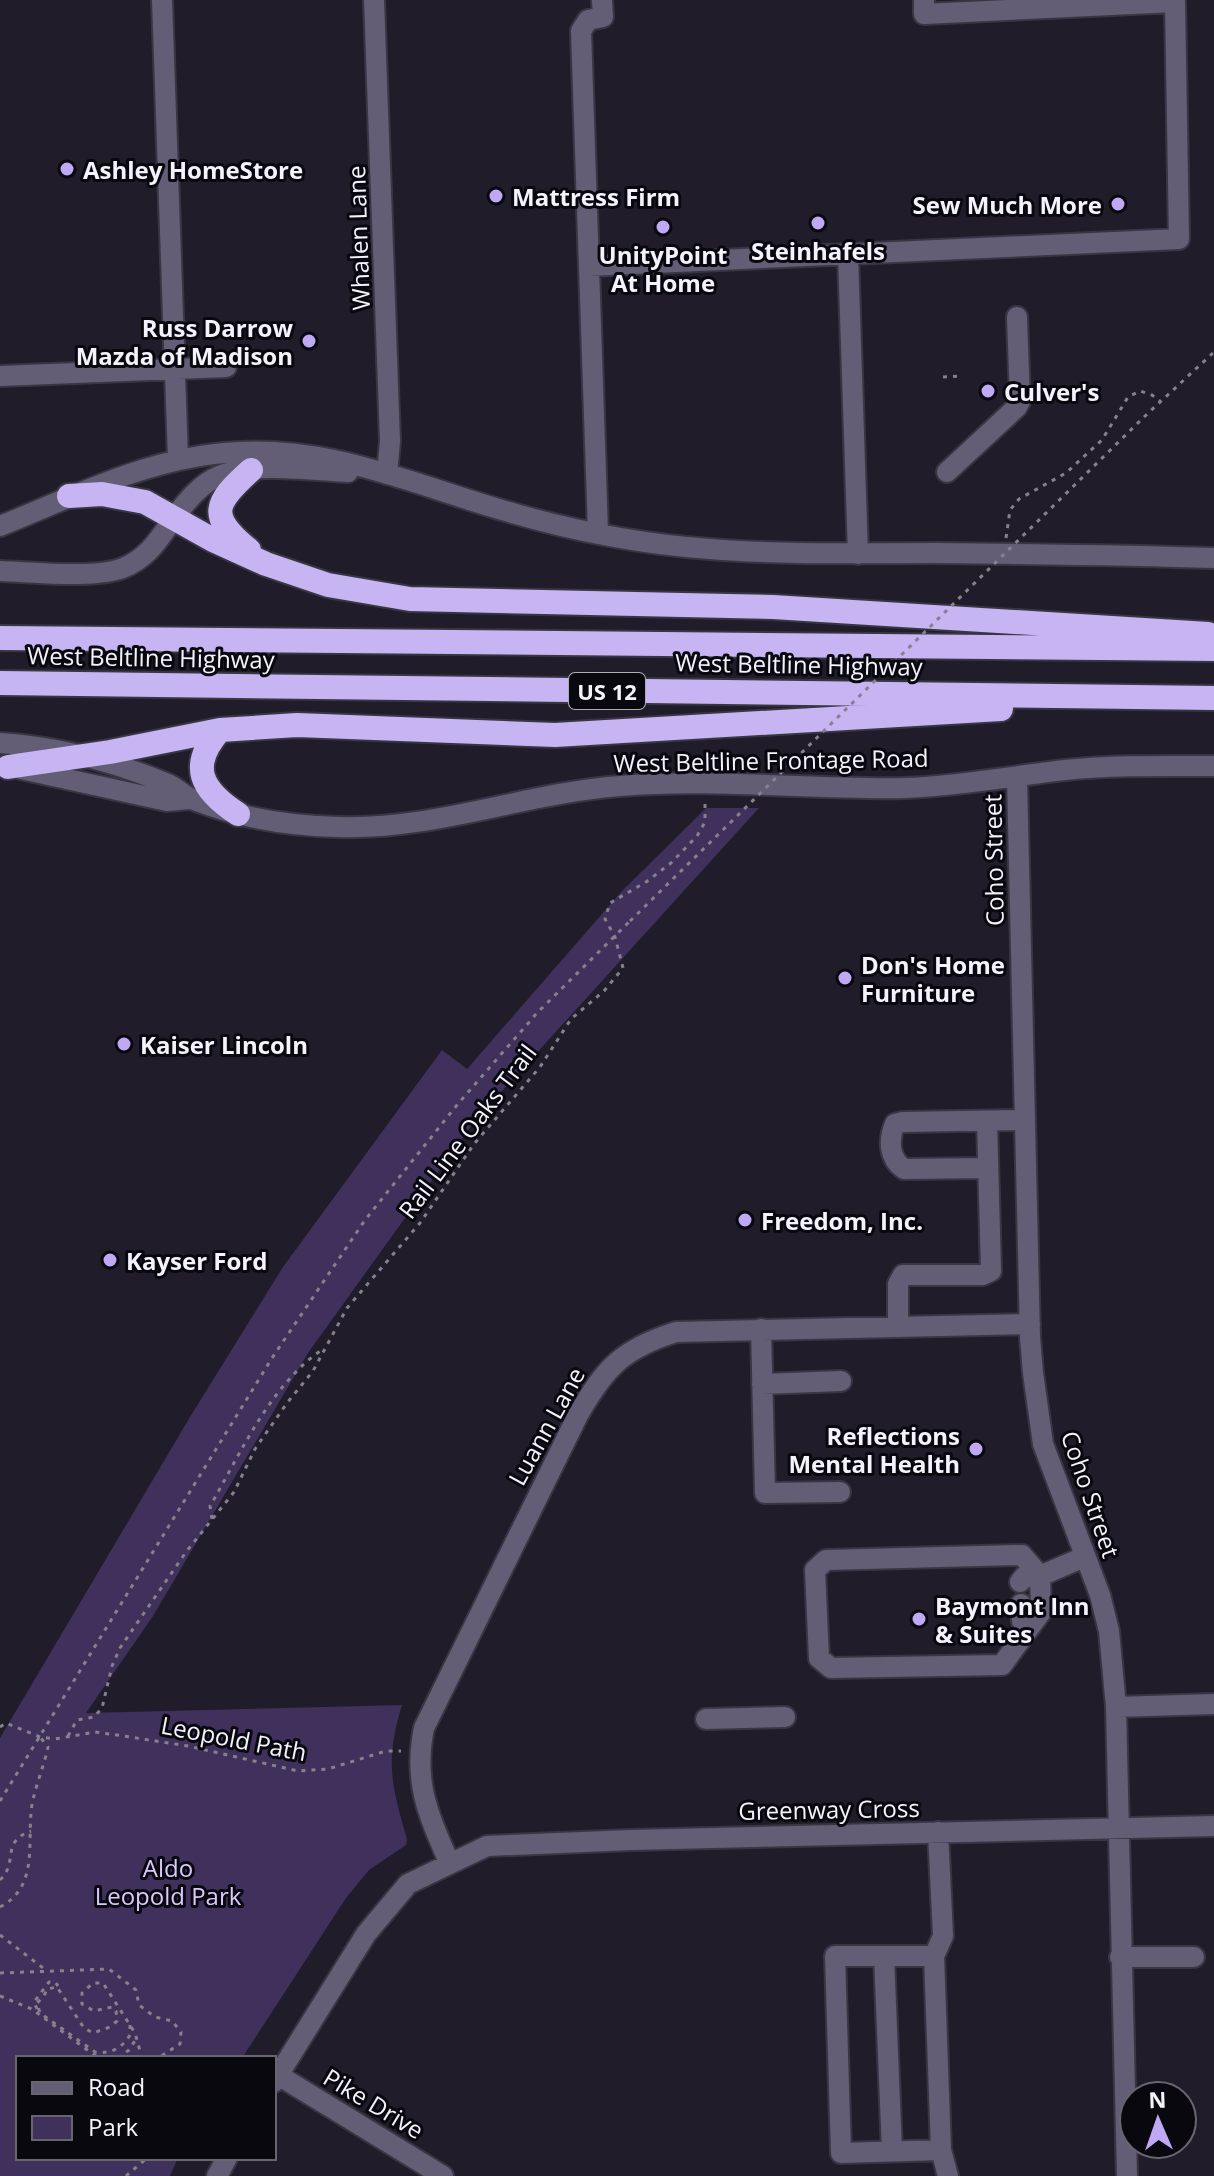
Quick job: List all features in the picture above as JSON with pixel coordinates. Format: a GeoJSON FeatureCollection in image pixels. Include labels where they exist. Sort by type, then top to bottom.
{"type":"FeatureCollection","features":[{"type":"Feature","properties":{"kind":"highway"},"geometry":{"type":"LineString","coordinates":[[251,470],[226,493],[220,508],[222,523],[234,538],[266,564]]}},
{"type":"Feature","properties":{"kind":"highway"},"geometry":{"type":"LineString","coordinates":[[69,496],[102,494],[145,502],[266,564],[328,585],[410,599],[773,607],[1214,634]]}},
{"type":"Feature","properties":{"kind":"highway","name":"West Beltline Highway"},"geometry":{"type":"LineString","coordinates":[[0,638],[1214,649]]}},
{"type":"Feature","properties":{"kind":"highway","name":"West Beltline Highway"},"geometry":{"type":"LineString","coordinates":[[0,683],[1214,698]]}},
{"type":"Feature","properties":{"kind":"highway"},"geometry":{"type":"LineString","coordinates":[[4,767],[86,756],[220,730],[297,725],[555,735],[1214,698]]}},
{"type":"Feature","properties":{"kind":"highway"},"geometry":{"type":"LineString","coordinates":[[220,730],[208,743],[201,758],[204,779],[217,800],[238,814]]}},
{"type":"Feature","properties":{"kind":"street"},"geometry":{"type":"LineString","coordinates":[[162,0],[178,460]]}},
{"type":"Feature","properties":{"kind":"street","name":"Whalen Lane"},"geometry":{"type":"LineString","coordinates":[[374,0],[390,441],[387,474]]}},
{"type":"Feature","properties":{"kind":"street"},"geometry":{"type":"LineString","coordinates":[[598,533],[581,31],[588,20],[603,17],[602,0]]}},
{"type":"Feature","properties":{"kind":"street"},"geometry":{"type":"LineString","coordinates":[[589,266],[1179,239],[1175,2],[924,14],[924,0]]}},
{"type":"Feature","properties":{"kind":"street"},"geometry":{"type":"LineString","coordinates":[[848,255],[858,554]]}},
{"type":"Feature","properties":{"kind":"street"},"geometry":{"type":"LineString","coordinates":[[947,472],[1020,401],[1017,317]]}},
{"type":"Feature","properties":{"kind":"street"},"geometry":{"type":"LineString","coordinates":[[0,376],[226,367]]}},
{"type":"Feature","properties":{"kind":"street"},"geometry":{"type":"LineString","coordinates":[[0,526],[69,496],[178,460],[224,453],[272,451],[322,456],[503,510],[598,533],[708,549],[1214,558]]}},
{"type":"Feature","properties":{"kind":"street"},"geometry":{"type":"LineString","coordinates":[[0,571],[100,573],[121,569],[142,558],[154,547],[194,493],[219,476],[251,470],[387,474]]}},
{"type":"Feature","properties":{"kind":"street","name":"West Beltline Frontage Road"},"geometry":{"type":"LineString","coordinates":[[0,743],[52,748],[86,756],[172,786],[189,799],[238,814],[319,827],[371,827],[422,822],[539,798],[621,786],[706,784],[907,788],[1113,766],[1214,766]]}},
{"type":"Feature","properties":{"kind":"street","name":"West Beltline Frontage Road"},"geometry":{"type":"LineString","coordinates":[[4,767],[167,801],[189,799]]}},
{"type":"Feature","properties":{"kind":"street","name":"Coho Street"},"geometry":{"type":"LineString","coordinates":[[1017,778],[1033,1373],[1043,1444],[1100,1595],[1111,1640],[1116,1707],[1127,2176]]}},
{"type":"Feature","properties":{"kind":"street"},"geometry":{"type":"LineString","coordinates":[[987,1168],[904,1169],[896,1164],[891,1152],[891,1133],[895,1124],[903,1122],[1025,1120]]}},
{"type":"Feature","properties":{"kind":"street"},"geometry":{"type":"LineString","coordinates":[[898,1326],[898,1284],[903,1275],[982,1275],[991,1271],[987,1121]]}},
{"type":"Feature","properties":{"kind":"street","name":"Luann Lane"},"geometry":{"type":"LineString","coordinates":[[449,1862],[425,1806],[419,1775],[419,1750],[424,1728],[578,1415],[611,1364],[649,1340],[676,1332],[1030,1324]]}},
{"type":"Feature","properties":{"kind":"street"},"geometry":{"type":"LineString","coordinates":[[761,1329],[765,1493],[840,1492]]}},
{"type":"Feature","properties":{"kind":"street"},"geometry":{"type":"LineString","coordinates":[[762,1384],[841,1381]]}},
{"type":"Feature","properties":{"kind":"street"},"geometry":{"type":"LineString","coordinates":[[1022,1555],[1030,1579],[1041,1612],[1002,1665],[831,1668],[819,1658],[815,1570],[826,1560],[1022,1555]]}},
{"type":"Feature","properties":{"kind":"street"},"geometry":{"type":"LineString","coordinates":[[1030,1579],[1084,1557]]}},
{"type":"Feature","properties":{"kind":"street"},"geometry":{"type":"LineString","coordinates":[[1021,1604],[1022,1621],[1030,1627]]}},
{"type":"Feature","properties":{"kind":"street"},"geometry":{"type":"LineString","coordinates":[[1116,1707],[1214,1704]]}},
{"type":"Feature","properties":{"kind":"street"},"geometry":{"type":"LineString","coordinates":[[706,1719],[785,1717]]}},
{"type":"Feature","properties":{"kind":"street","name":"Greenway Cross"},"geometry":{"type":"LineString","coordinates":[[276,2079],[366,1934],[408,1884],[487,1846],[1214,1826]]}},
{"type":"Feature","properties":{"kind":"street"},"geometry":{"type":"LineString","coordinates":[[938,1832],[943,1936],[934,1956],[941,2150],[948,2176]]}},
{"type":"Feature","properties":{"kind":"street"},"geometry":{"type":"LineString","coordinates":[[934,1956],[835,1956],[841,2153],[941,2150]]}},
{"type":"Feature","properties":{"kind":"street"},"geometry":{"type":"LineString","coordinates":[[884,1956],[892,2151]]}},
{"type":"Feature","properties":{"kind":"street"},"geometry":{"type":"LineString","coordinates":[[1120,1957],[1194,1957]]}},
{"type":"Feature","properties":{"kind":"street","name":"Pike Drive"},"geometry":{"type":"LineString","coordinates":[[276,2079],[443,2176]]}},
{"type":"Feature","properties":{"kind":"path"},"geometry":{"type":"LineString","coordinates":[[0,1801],[272,1358],[365,1220],[457,1105],[537,1013],[1214,352]]}},
{"type":"Feature","properties":{"kind":"path"},"geometry":{"type":"LineString","coordinates":[[943,377],[962,376]]}},
{"type":"Feature","properties":{"kind":"path"},"geometry":{"type":"LineString","coordinates":[[999,553],[1007,534],[1010,510],[1019,499],[1066,473],[1102,440],[1128,397],[1140,391],[1161,402]]}},
{"type":"Feature","properties":{"kind":"path"},"geometry":{"type":"LineString","coordinates":[[615,937],[605,919],[610,903],[646,882],[680,854],[705,822],[705,805]]}},
{"type":"Feature","properties":{"kind":"path","name":"Rail Line Oaks Trail"},"geometry":{"type":"LineString","coordinates":[[68,1736],[77,1720],[94,1717],[102,1708],[112,1666],[120,1648],[234,1492],[255,1449],[313,1371],[347,1308],[420,1223],[474,1144],[540,1067],[571,1019],[604,991],[623,968],[615,937]]}},
{"type":"Feature","properties":{"kind":"path","name":"Rail Line Oaks Trail"},"geometry":{"type":"LineString","coordinates":[[212,1519],[210,1506],[265,1413],[306,1361],[326,1347]]}},
{"type":"Feature","properties":{"kind":"path"},"geometry":{"type":"LineString","coordinates":[[0,1727],[6,1723],[40,1737],[48,1747],[31,1811],[31,1860],[24,1881],[11,1901],[0,1907]]}},
{"type":"Feature","properties":{"kind":"path","name":"Leopold Path"},"geometry":{"type":"LineString","coordinates":[[40,1737],[55,1739],[95,1732],[188,1746],[298,1771],[350,1763],[386,1751],[419,1750]]}},
{"type":"Feature","properties":{"kind":"path"},"geometry":{"type":"LineString","coordinates":[[0,1880],[8,1869],[8,1848],[13,1840],[31,1831]]}},
{"type":"Feature","properties":{"kind":"path"},"geometry":{"type":"LineString","coordinates":[[1,1935],[47,1971]]}},
{"type":"Feature","properties":{"kind":"path"},"geometry":{"type":"LineString","coordinates":[[0,1973],[109,1969],[136,1990],[139,2005],[150,2014],[177,2025],[182,2038],[175,2048],[162,2056]]}},
{"type":"Feature","properties":{"kind":"path"},"geometry":{"type":"LineString","coordinates":[[38,2012],[34,2002],[49,1982],[55,1982],[84,2028],[93,2033],[110,2027],[117,2021],[116,2011],[109,2005],[94,2011],[82,2004],[82,1993],[93,1983],[103,1983],[130,2025],[141,2056]]}},
{"type":"Feature","properties":{"kind":"path"},"geometry":{"type":"LineString","coordinates":[[0,1996],[38,2012],[99,2056]]}},
{"type":"Feature","properties":{"kind":"path"},"geometry":{"type":"LineString","coordinates":[[92,2052],[105,2053],[118,2048],[130,2035],[130,2025]]}},
{"type":"Feature","properties":{"kind":"path"},"geometry":{"type":"LineString","coordinates":[[121,2056],[136,2039]]}},
{"type":"Feature","properties":{"kind":"path"},"geometry":{"type":"LineString","coordinates":[[129,2050],[130,2056]]}},
{"type":"Feature","properties":{"kind":"path"},"geometry":{"type":"LineString","coordinates":[[126,2176],[145,2160]]}},
{"type":"Feature","properties":{"kind":"green space","name":"Aldo Leopold Park"},"geometry":{"type":"Polygon","coordinates":[[[706,808],[759,808],[474,1122],[308,1353],[153,1616],[86,1713],[402,1705],[393,1742],[392,1772],[406,1845],[369,1870],[346,1898],[243,2056],[16,2056],[16,2160],[177,2160],[170,2176],[0,2176],[0,1738],[190,1417],[283,1267],[442,1050],[467,1069],[622,891],[706,808]]]}},
{"type":"Feature","properties":{"kind":"place","name":"Ashley HomeStore"},"geometry":{"type":"Point","coordinates":[67,169]}},
{"type":"Feature","properties":{"kind":"place","name":"Mattress Firm"},"geometry":{"type":"Point","coordinates":[496,196]}},
{"type":"Feature","properties":{"kind":"place","name":"Sew Much More"},"geometry":{"type":"Point","coordinates":[1118,204]}},
{"type":"Feature","properties":{"kind":"place","name":"Steinhafels"},"geometry":{"type":"Point","coordinates":[818,223]}},
{"type":"Feature","properties":{"kind":"place","name":"UnityPoint At Home"},"geometry":{"type":"Point","coordinates":[663,227]}},
{"type":"Feature","properties":{"kind":"place","name":"Russ Darrow Mazda of Madison"},"geometry":{"type":"Point","coordinates":[309,341]}},
{"type":"Feature","properties":{"kind":"place","name":"Culver's"},"geometry":{"type":"Point","coordinates":[988,391]}},
{"type":"Feature","properties":{"kind":"place","name":"Don's Home Furniture"},"geometry":{"type":"Point","coordinates":[845,978]}},
{"type":"Feature","properties":{"kind":"place","name":"Kaiser Lincoln"},"geometry":{"type":"Point","coordinates":[124,1044]}},
{"type":"Feature","properties":{"kind":"place","name":"Freedom, Inc."},"geometry":{"type":"Point","coordinates":[745,1220]}},
{"type":"Feature","properties":{"kind":"place","name":"Kayser Ford"},"geometry":{"type":"Point","coordinates":[110,1260]}},
{"type":"Feature","properties":{"kind":"place","name":"Reflections Mental Health"},"geometry":{"type":"Point","coordinates":[976,1449]}},
{"type":"Feature","properties":{"kind":"place","name":"Baymont Inn & Suites"},"geometry":{"type":"Point","coordinates":[919,1619]}}]}
